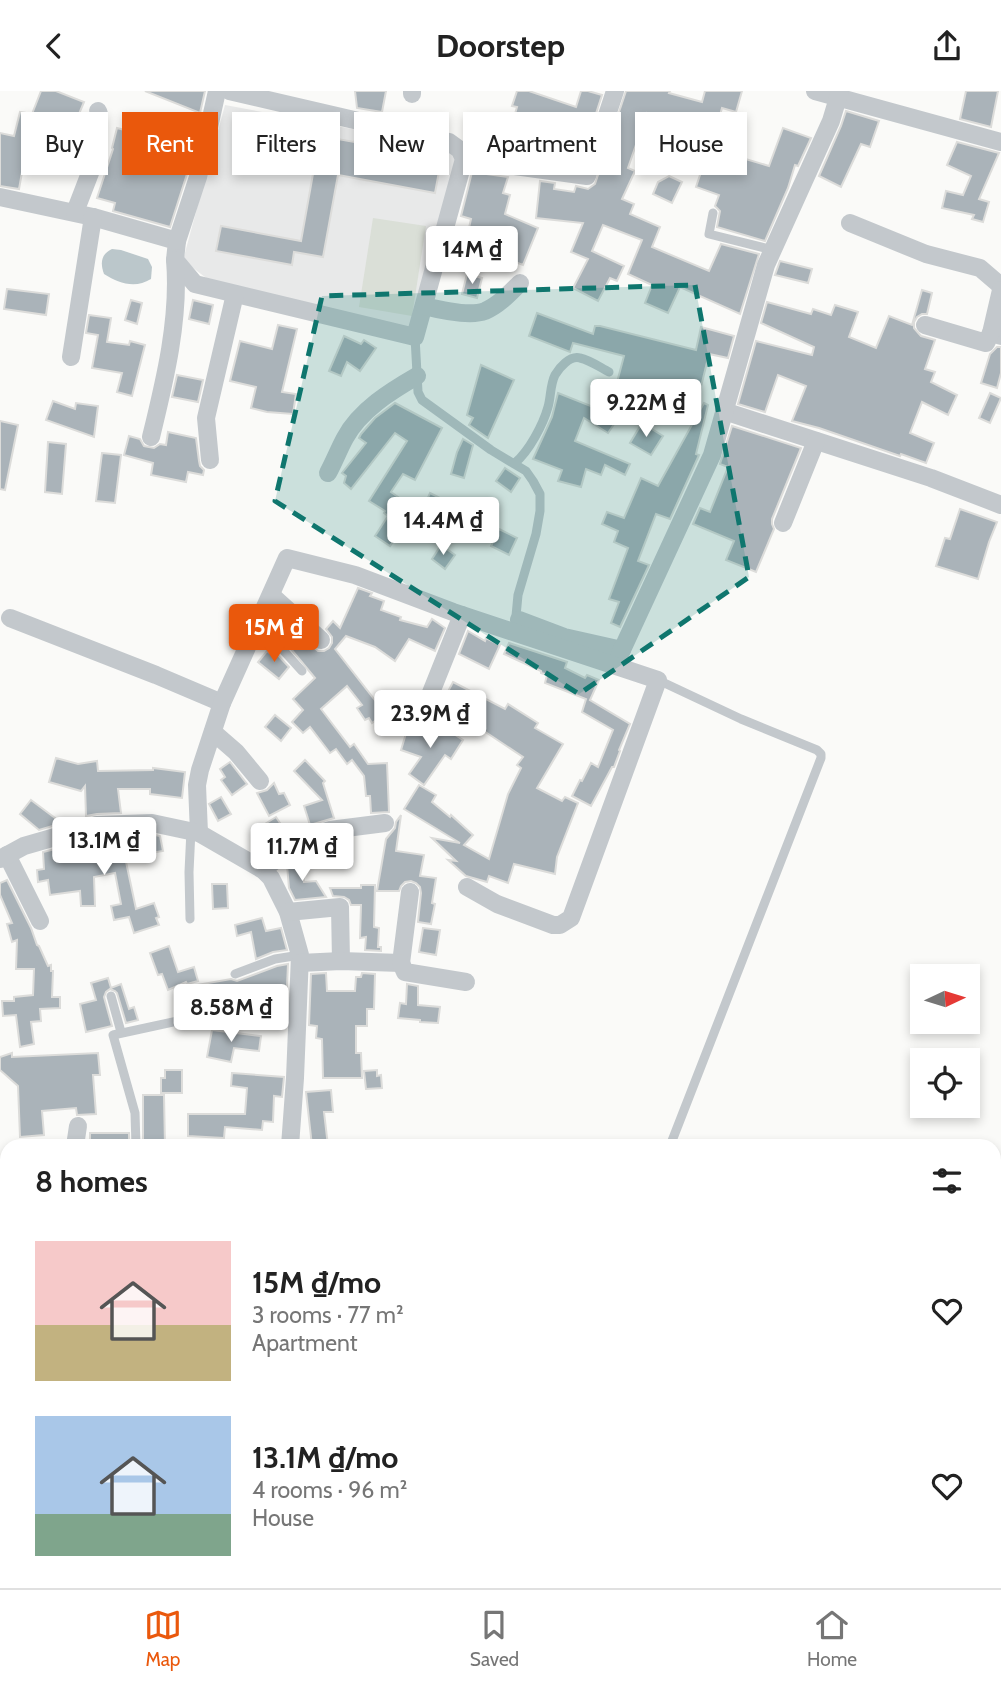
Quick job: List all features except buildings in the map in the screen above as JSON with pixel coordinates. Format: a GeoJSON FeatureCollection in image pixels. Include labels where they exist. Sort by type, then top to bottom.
{"type":"FeatureCollection","features":[{"type":"Feature","properties":{"kind":"street"},"geometry":{"type":"LineString","coordinates":[[151,437],[169,353],[177,284],[177,241],[198,177],[217,91]]}},
{"type":"Feature","properties":{"kind":"street"},"geometry":{"type":"LineString","coordinates":[[229,91],[449,142],[460,150],[463,157]]}},
{"type":"Feature","properties":{"kind":"street"},"geometry":{"type":"LineString","coordinates":[[608,112],[615,91]]}},
{"type":"Feature","properties":{"kind":"street"},"geometry":{"type":"LineString","coordinates":[[815,91],[839,94],[1001,142]]}},
{"type":"Feature","properties":{"kind":"street"},"geometry":{"type":"LineString","coordinates":[[619,658],[712,455],[766,265],[831,121],[839,94]]}},
{"type":"Feature","properties":{"kind":"street"},"geometry":{"type":"LineString","coordinates":[[71,357],[84,215],[95,160],[98,111]]}},
{"type":"Feature","properties":{"kind":"street"},"geometry":{"type":"LineString","coordinates":[[175,260],[195,284],[415,337],[463,163]]}},
{"type":"Feature","properties":{"kind":"street"},"geometry":{"type":"LineString","coordinates":[[0,197],[84,215],[177,241]]}},
{"type":"Feature","properties":{"kind":"street"},"geometry":{"type":"LineString","coordinates":[[850,223],[926,254],[980,268],[1001,288],[996,334],[986,344],[925,325]]}},
{"type":"Feature","properties":{"kind":"street"},"geometry":{"type":"LineString","coordinates":[[424,306],[440,310],[482,312],[494,306],[520,283]]}},
{"type":"Feature","properties":{"kind":"street"},"geometry":{"type":"LineString","coordinates":[[210,460],[206,418],[236,294]]}},
{"type":"Feature","properties":{"kind":"street"},"geometry":{"type":"LineString","coordinates":[[328,473],[346,436],[360,418],[385,396],[417,376]]}},
{"type":"Feature","properties":{"kind":"street"},"geometry":{"type":"LineString","coordinates":[[724,411],[931,478],[1001,505]]}},
{"type":"Feature","properties":{"kind":"street"},"geometry":{"type":"LineString","coordinates":[[783,523],[816,441]]}},
{"type":"Feature","properties":{"kind":"street"},"geometry":{"type":"LineString","coordinates":[[195,831],[200,770],[222,703],[287,558],[355,575],[462,615],[514,625],[619,658],[658,680],[571,918],[560,925],[553,925],[497,904],[467,887]]}},
{"type":"Feature","properties":{"kind":"street"},"geometry":{"type":"LineString","coordinates":[[271,595],[321,640]]}},
{"type":"Feature","properties":{"kind":"street"},"geometry":{"type":"LineString","coordinates":[[430,695],[462,615]]}},
{"type":"Feature","properties":{"kind":"street"},"geometry":{"type":"LineString","coordinates":[[10,618],[222,703]]}},
{"type":"Feature","properties":{"kind":"street"},"geometry":{"type":"LineString","coordinates":[[213,731],[236,752],[260,781]]}},
{"type":"Feature","properties":{"kind":"street"},"geometry":{"type":"LineString","coordinates":[[40,921],[4,857],[24,846],[97,825],[152,823],[195,831],[263,870],[271,878],[288,912],[300,959],[291,1139]]}},
{"type":"Feature","properties":{"kind":"street"},"geometry":{"type":"LineString","coordinates":[[263,870],[299,841],[330,829],[385,823]]}},
{"type":"Feature","properties":{"kind":"street"},"geometry":{"type":"LineString","coordinates":[[410,892],[401,963],[405,972],[466,982]]}},
{"type":"Feature","properties":{"kind":"street"},"geometry":{"type":"LineString","coordinates":[[288,912],[341,907],[341,961]]}},
{"type":"Feature","properties":{"kind":"street"},"geometry":{"type":"LineString","coordinates":[[300,959],[401,963]]}},
{"type":"Feature","properties":{"kind":"street"},"geometry":{"type":"LineString","coordinates":[[76,1139],[78,1126]]}},
{"type":"Feature","properties":{"kind":"lane"},"geometry":{"type":"LineString","coordinates":[[713,213],[709,234],[773,250]]}},
{"type":"Feature","properties":{"kind":"lane"},"geometry":{"type":"LineString","coordinates":[[415,337],[418,392],[422,400],[491,450],[526,471],[540,494],[536,534],[518,595],[514,625]]}},
{"type":"Feature","properties":{"kind":"lane"},"geometry":{"type":"LineString","coordinates":[[515,463],[523,456],[535,436],[548,409],[554,377],[563,364],[573,358],[580,358],[609,372]]}},
{"type":"Feature","properties":{"kind":"lane"},"geometry":{"type":"LineString","coordinates":[[257,627],[273,639],[302,671]]}},
{"type":"Feature","properties":{"kind":"lane"},"geometry":{"type":"LineString","coordinates":[[658,680],[821,754],[673,1139]]}},
{"type":"Feature","properties":{"kind":"lane"},"geometry":{"type":"LineString","coordinates":[[190,919],[189,872],[195,831]]}},
{"type":"Feature","properties":{"kind":"lane"},"geometry":{"type":"LineString","coordinates":[[235,974],[275,959],[300,959]]}},
{"type":"Feature","properties":{"kind":"lane"},"geometry":{"type":"LineString","coordinates":[[111,996],[121,1032]]}},
{"type":"Feature","properties":{"kind":"lane"},"geometry":{"type":"LineString","coordinates":[[136,1139],[135,1113],[113,1035],[182,1020]]}},
{"type":"Feature","properties":{"kind":"highlighted area"},"geometry":{"type":"Polygon","coordinates":[[[695,285],[749,577],[579,694],[275,501],[322,296],[695,285]]]}},
{"type":"Feature","properties":{"kind":"shaded area"},"geometry":{"type":"Polygon","coordinates":[[[225,105],[262,112],[232,112],[232,175],[340,175],[340,127],[354,129],[354,175],[449,175],[449,148],[459,161],[411,333],[210,281],[183,260],[206,175],[218,175],[218,131],[225,105]]]}},
{"type":"Feature","properties":{"kind":"shaded area"},"geometry":{"type":"Polygon","coordinates":[[[373,218],[426,226],[412,316],[359,307],[373,218]]]}},
{"type":"Feature","properties":{"kind":"shaded area"},"geometry":{"type":"Polygon","coordinates":[[[112,249],[148,259],[152,267],[151,279],[139,284],[127,284],[104,274],[102,259],[112,249]]]}}]}
